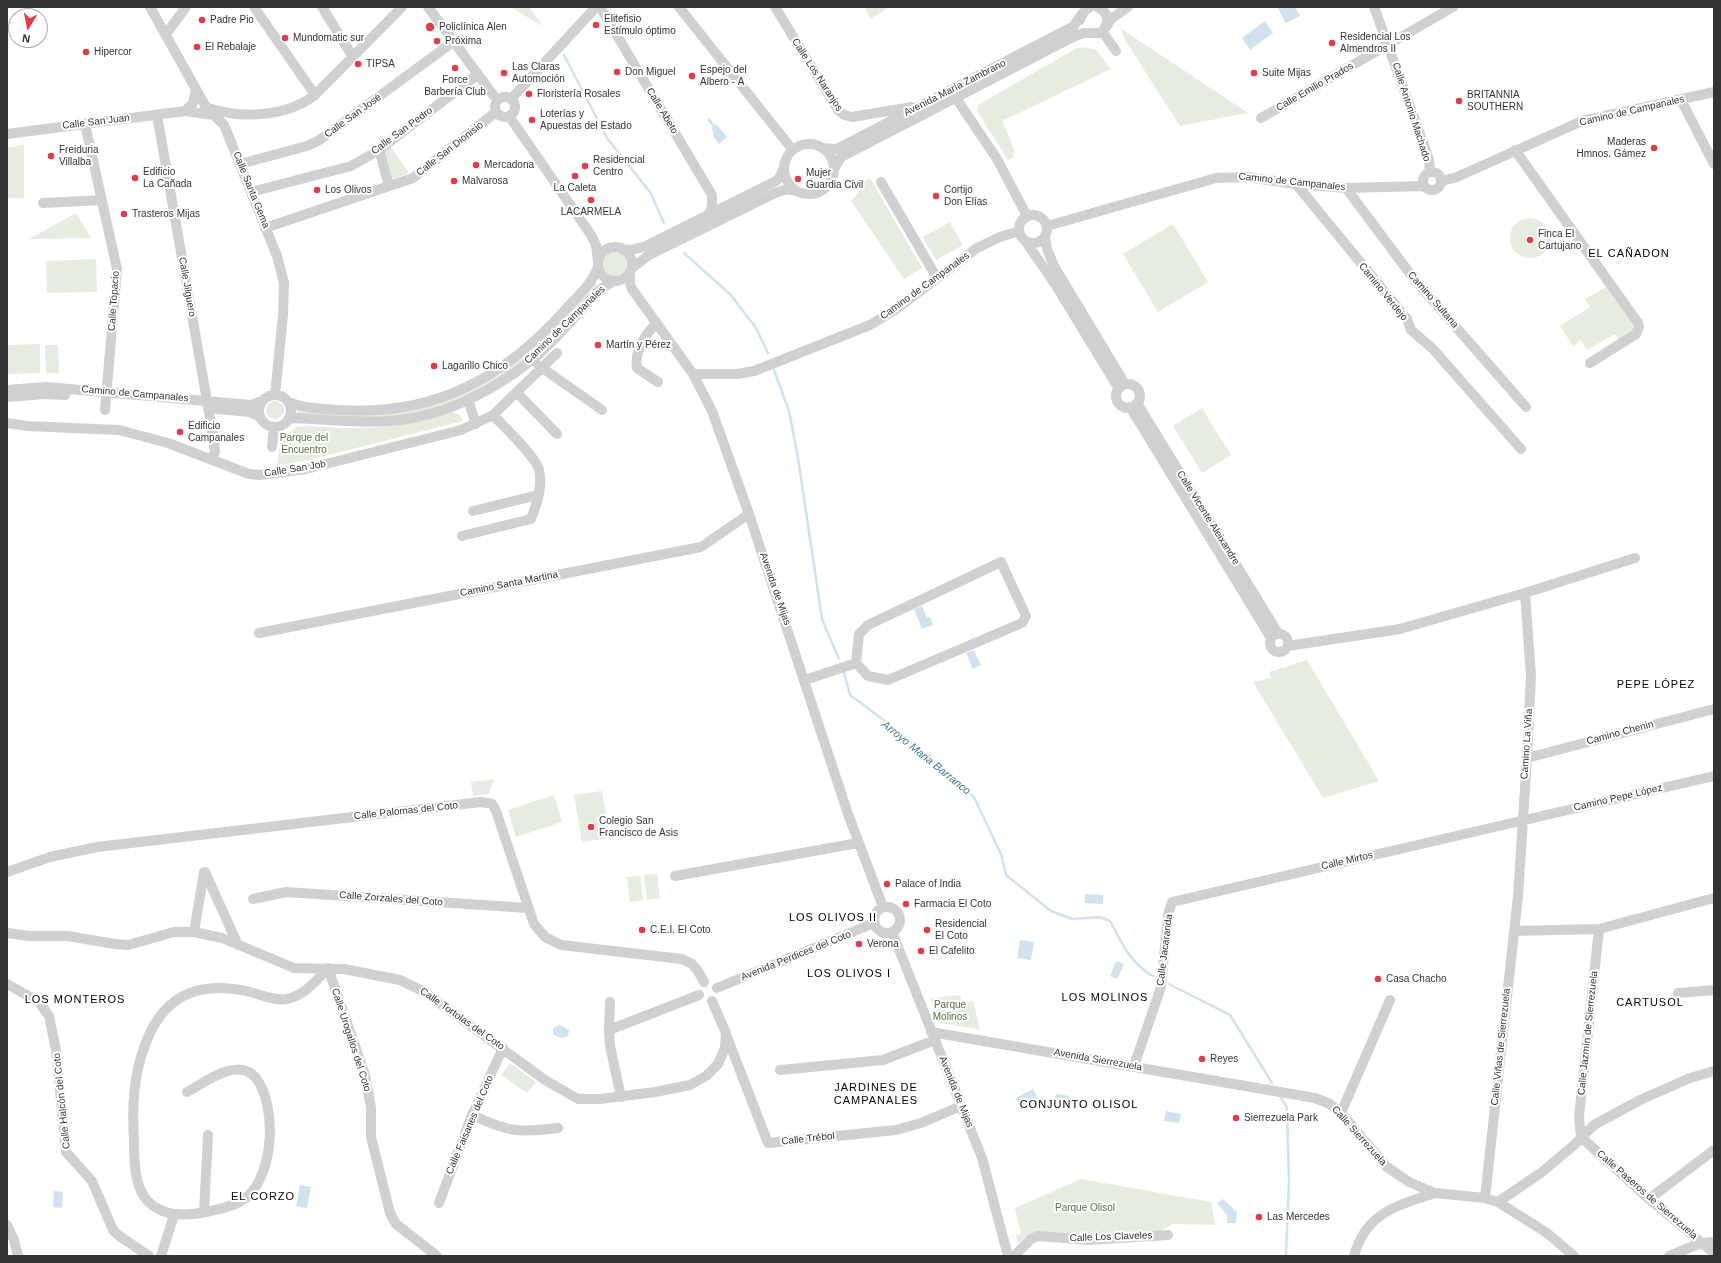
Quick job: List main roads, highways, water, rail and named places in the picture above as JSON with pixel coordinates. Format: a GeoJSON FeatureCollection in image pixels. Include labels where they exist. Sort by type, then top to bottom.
{"type":"FeatureCollection","features":[{"type":"Feature","properties":{"kind":"water"},"geometry":{"type":"Polygon","coordinates":[[[1277,7],[1295,7],[1300,16],[1286,23],[1277,7]]]}},
{"type":"Feature","properties":{"kind":"water"},"geometry":{"type":"Polygon","coordinates":[[[1265,21],[1273,33],[1250,50],[1242,38],[1265,21]]]}},
{"type":"Feature","properties":{"kind":"water"},"geometry":{"type":"Polygon","coordinates":[[[710,118],[714,125],[716,124],[727,137],[719,144],[713,136],[713,131],[711,128],[713,127],[707,120],[710,118]]]}},
{"type":"Feature","properties":{"kind":"water"},"geometry":{"type":"Polygon","coordinates":[[[922,606],[927,618],[930,617],[933,625],[922,629],[914,609],[922,606]]]}},
{"type":"Feature","properties":{"kind":"water"},"geometry":{"type":"Polygon","coordinates":[[[974,650],[981,665],[973,669],[966,653],[974,650]]]}},
{"type":"Feature","properties":{"kind":"water"},"geometry":{"type":"Polygon","coordinates":[[[1085,894],[1103,895],[1103,904],[1085,903],[1085,894]]]}},
{"type":"Feature","properties":{"kind":"water"},"geometry":{"type":"Polygon","coordinates":[[[1020,940],[1034,942],[1031,960],[1017,958],[1020,940]]]}},
{"type":"Feature","properties":{"kind":"water"},"geometry":{"type":"Polygon","coordinates":[[[1116,961],[1124,964],[1117,979],[1110,976],[1116,961]]]}},
{"type":"Feature","properties":{"kind":"water"},"geometry":{"type":"Polygon","coordinates":[[[560,1025],[569,1030],[568,1036],[564,1038],[560,1038],[553,1034],[553,1028],[560,1025]]]}},
{"type":"Feature","properties":{"kind":"water"},"geometry":{"type":"Polygon","coordinates":[[[1033,1089],[1038,1099],[1020,1107],[1016,1098],[1033,1089]]]}},
{"type":"Feature","properties":{"kind":"water"},"geometry":{"type":"Polygon","coordinates":[[[1056,1094],[1069,1096],[1067,1105],[1054,1102],[1056,1094]]]}},
{"type":"Feature","properties":{"kind":"water"},"geometry":{"type":"Polygon","coordinates":[[[1166,1111],[1181,1114],[1179,1123],[1164,1121],[1166,1111]]]}},
{"type":"Feature","properties":{"kind":"water"},"geometry":{"type":"Polygon","coordinates":[[[300,1185],[311,1187],[307,1208],[296,1206],[300,1185]]]}},
{"type":"Feature","properties":{"kind":"water"},"geometry":{"type":"Polygon","coordinates":[[[54,1191],[63,1192],[62,1208],[53,1207],[54,1191]]]}},
{"type":"Feature","properties":{"kind":"water"},"geometry":{"type":"Polygon","coordinates":[[[1223,1199],[1237,1212],[1236,1223],[1227,1223],[1227,1215],[1217,1203],[1223,1199]]]}},
{"type":"Feature","properties":{"kind":"waterway","name":"Arroyo Maria Barranco"},"geometry":{"type":"LineString","coordinates":[[564,55],[607,138],[650,192],[664,223]]}},
{"type":"Feature","properties":{"kind":"waterway","name":"Arroyo Maria Barranco"},"geometry":{"type":"LineString","coordinates":[[684,253],[730,294],[756,328],[768,353]]}},
{"type":"Feature","properties":{"kind":"waterway","name":"Arroyo Maria Barranco"},"geometry":{"type":"LineString","coordinates":[[774,370],[789,411],[798,458],[822,619],[839,659]]}},
{"type":"Feature","properties":{"kind":"waterway","name":"Arroyo Maria Barranco"},"geometry":{"type":"LineString","coordinates":[[844,673],[850,695],[885,721],[974,797],[1001,854],[1006,875],[1051,911],[1072,919],[1100,917],[1110,921],[1132,959],[1153,976]]}},
{"type":"Feature","properties":{"kind":"waterway","name":"Arroyo Maria Barranco"},"geometry":{"type":"LineString","coordinates":[[1169,984],[1230,1015],[1272,1083]]}},
{"type":"Feature","properties":{"kind":"waterway","name":"Arroyo Maria Barranco"},"geometry":{"type":"LineString","coordinates":[[1281,1098],[1287,1108],[1289,1181],[1286,1256]]}},
{"type":"Feature","properties":{"kind":"place","name":"Padre Pio"},"geometry":{"type":"Point","coordinates":[202,20]}},
{"type":"Feature","properties":{"kind":"place","name":"Elitefisio Estímulo óptimo"},"geometry":{"type":"Point","coordinates":[596,25]}},
{"type":"Feature","properties":{"kind":"place","name":"Policlínica Alen"},"geometry":{"type":"Point","coordinates":[430,27]}},
{"type":"Feature","properties":{"kind":"place","name":"Mundomatic sur"},"geometry":{"type":"Point","coordinates":[285,38]}},
{"type":"Feature","properties":{"kind":"place","name":"Próxima"},"geometry":{"type":"Point","coordinates":[437,41]}},
{"type":"Feature","properties":{"kind":"place","name":"Residencial Los Almendros II"},"geometry":{"type":"Point","coordinates":[1332,43]}},
{"type":"Feature","properties":{"kind":"place","name":"El Rebalaje"},"geometry":{"type":"Point","coordinates":[197,47]}},
{"type":"Feature","properties":{"kind":"place","name":"Hipercor"},"geometry":{"type":"Point","coordinates":[86,52]}},
{"type":"Feature","properties":{"kind":"place","name":"TIPSA"},"geometry":{"type":"Point","coordinates":[358,64]}},
{"type":"Feature","properties":{"kind":"place","name":"Force Barbería Club"},"geometry":{"type":"Point","coordinates":[455,68]}},
{"type":"Feature","properties":{"kind":"place","name":"Don Miguel"},"geometry":{"type":"Point","coordinates":[617,72]}},
{"type":"Feature","properties":{"kind":"place","name":"Las Claras Automoción"},"geometry":{"type":"Point","coordinates":[504,73]}},
{"type":"Feature","properties":{"kind":"place","name":"Suite Mijas"},"geometry":{"type":"Point","coordinates":[1254,73]}},
{"type":"Feature","properties":{"kind":"place","name":"Espejo del Albero - A"},"geometry":{"type":"Point","coordinates":[692,76]}},
{"type":"Feature","properties":{"kind":"place","name":"Floristería Rosales"},"geometry":{"type":"Point","coordinates":[529,94]}},
{"type":"Feature","properties":{"kind":"place","name":"BRITANNIA SOUTHERN"},"geometry":{"type":"Point","coordinates":[1459,101]}},
{"type":"Feature","properties":{"kind":"place","name":"Loterías y Apuestas del Estado"},"geometry":{"type":"Point","coordinates":[532,120]}},
{"type":"Feature","properties":{"kind":"place","name":"Maderas Hmnos. Gámez"},"geometry":{"type":"Point","coordinates":[1654,148]}},
{"type":"Feature","properties":{"kind":"place","name":"Freiduria Villalba"},"geometry":{"type":"Point","coordinates":[51,156]}},
{"type":"Feature","properties":{"kind":"place","name":"Mercadona"},"geometry":{"type":"Point","coordinates":[476,165]}},
{"type":"Feature","properties":{"kind":"place","name":"Residencial Centro"},"geometry":{"type":"Point","coordinates":[585,166]}},
{"type":"Feature","properties":{"kind":"place","name":"La Caleta"},"geometry":{"type":"Point","coordinates":[575,176]}},
{"type":"Feature","properties":{"kind":"place","name":"Edificio La Cañada"},"geometry":{"type":"Point","coordinates":[135,178]}},
{"type":"Feature","properties":{"kind":"place","name":"Mujer Guardia Civil"},"geometry":{"type":"Point","coordinates":[798,179]}},
{"type":"Feature","properties":{"kind":"place","name":"Malvarosa"},"geometry":{"type":"Point","coordinates":[454,181]}},
{"type":"Feature","properties":{"kind":"place","name":"Los Olivos"},"geometry":{"type":"Point","coordinates":[317,190]}},
{"type":"Feature","properties":{"kind":"place","name":"Cortijo Don Elías"},"geometry":{"type":"Point","coordinates":[936,196]}},
{"type":"Feature","properties":{"kind":"place","name":"LACARMELA"},"geometry":{"type":"Point","coordinates":[591,200]}},
{"type":"Feature","properties":{"kind":"place","name":"Trasteros Mijas"},"geometry":{"type":"Point","coordinates":[124,214]}},
{"type":"Feature","properties":{"kind":"place","name":"Finca El Cartujano"},"geometry":{"type":"Point","coordinates":[1530,240]}},
{"type":"Feature","properties":{"kind":"place","name":"Martín y Pérez"},"geometry":{"type":"Point","coordinates":[598,345]}},
{"type":"Feature","properties":{"kind":"place","name":"Lagarillo Chico"},"geometry":{"type":"Point","coordinates":[434,366]}},
{"type":"Feature","properties":{"kind":"place","name":"Edificio Campanales"},"geometry":{"type":"Point","coordinates":[180,432]}},
{"type":"Feature","properties":{"kind":"place","name":"Colegio San Francisco de Asis"},"geometry":{"type":"Point","coordinates":[591,827]}},
{"type":"Feature","properties":{"kind":"place","name":"Palace of India"},"geometry":{"type":"Point","coordinates":[887,884]}},
{"type":"Feature","properties":{"kind":"place","name":"Farmacia El Coto"},"geometry":{"type":"Point","coordinates":[906,904]}},
{"type":"Feature","properties":{"kind":"place","name":"C.E.I. El Coto"},"geometry":{"type":"Point","coordinates":[642,930]}},
{"type":"Feature","properties":{"kind":"place","name":"Residencial El Coto"},"geometry":{"type":"Point","coordinates":[927,930]}},
{"type":"Feature","properties":{"kind":"place","name":"Verona"},"geometry":{"type":"Point","coordinates":[859,944]}},
{"type":"Feature","properties":{"kind":"place","name":"El Cafelito"},"geometry":{"type":"Point","coordinates":[921,951]}},
{"type":"Feature","properties":{"kind":"place","name":"Casa Chacho"},"geometry":{"type":"Point","coordinates":[1378,979]}},
{"type":"Feature","properties":{"kind":"place","name":"Reyes"},"geometry":{"type":"Point","coordinates":[1202,1059]}},
{"type":"Feature","properties":{"kind":"place","name":"Sierrezuela Park"},"geometry":{"type":"Point","coordinates":[1236,1118]}},
{"type":"Feature","properties":{"kind":"place","name":"Las Mercedes"},"geometry":{"type":"Point","coordinates":[1259,1217]}},
{"type":"Feature","properties":{"kind":"district","name":"EL CAÑADON"},"geometry":{"type":"Point","coordinates":[1629,254]}},
{"type":"Feature","properties":{"kind":"district","name":"PEPE LÓPEZ"},"geometry":{"type":"Point","coordinates":[1656,685]}},
{"type":"Feature","properties":{"kind":"district","name":"LOS OLIVOS II"},"geometry":{"type":"Point","coordinates":[833,918]}},
{"type":"Feature","properties":{"kind":"district","name":"LOS OLIVOS I"},"geometry":{"type":"Point","coordinates":[849,974]}},
{"type":"Feature","properties":{"kind":"district","name":"LOS MOLINOS"},"geometry":{"type":"Point","coordinates":[1105,998]}},
{"type":"Feature","properties":{"kind":"district","name":"LOS MONTEROS"},"geometry":{"type":"Point","coordinates":[75,1000]}},
{"type":"Feature","properties":{"kind":"district","name":"CARTUSOL"},"geometry":{"type":"Point","coordinates":[1650,1003]}},
{"type":"Feature","properties":{"kind":"district","name":"JARDINES DE CAMPANALES"},"geometry":{"type":"Point","coordinates":[876,1094]}},
{"type":"Feature","properties":{"kind":"district","name":"CONJUNTO OLISOL"},"geometry":{"type":"Point","coordinates":[1079,1105]}},
{"type":"Feature","properties":{"kind":"district","name":"EL CORZO"},"geometry":{"type":"Point","coordinates":[263,1197]}},
{"type":"Feature","properties":{"kind":"park label","name":"Parque del Encuentro"},"geometry":{"type":"Point","coordinates":[304,444]}},
{"type":"Feature","properties":{"kind":"park label","name":"Parque Molinos"},"geometry":{"type":"Point","coordinates":[950,1010]}},
{"type":"Feature","properties":{"kind":"park label","name":"Parque Olisol"},"geometry":{"type":"Point","coordinates":[1085,1208]}}]}
